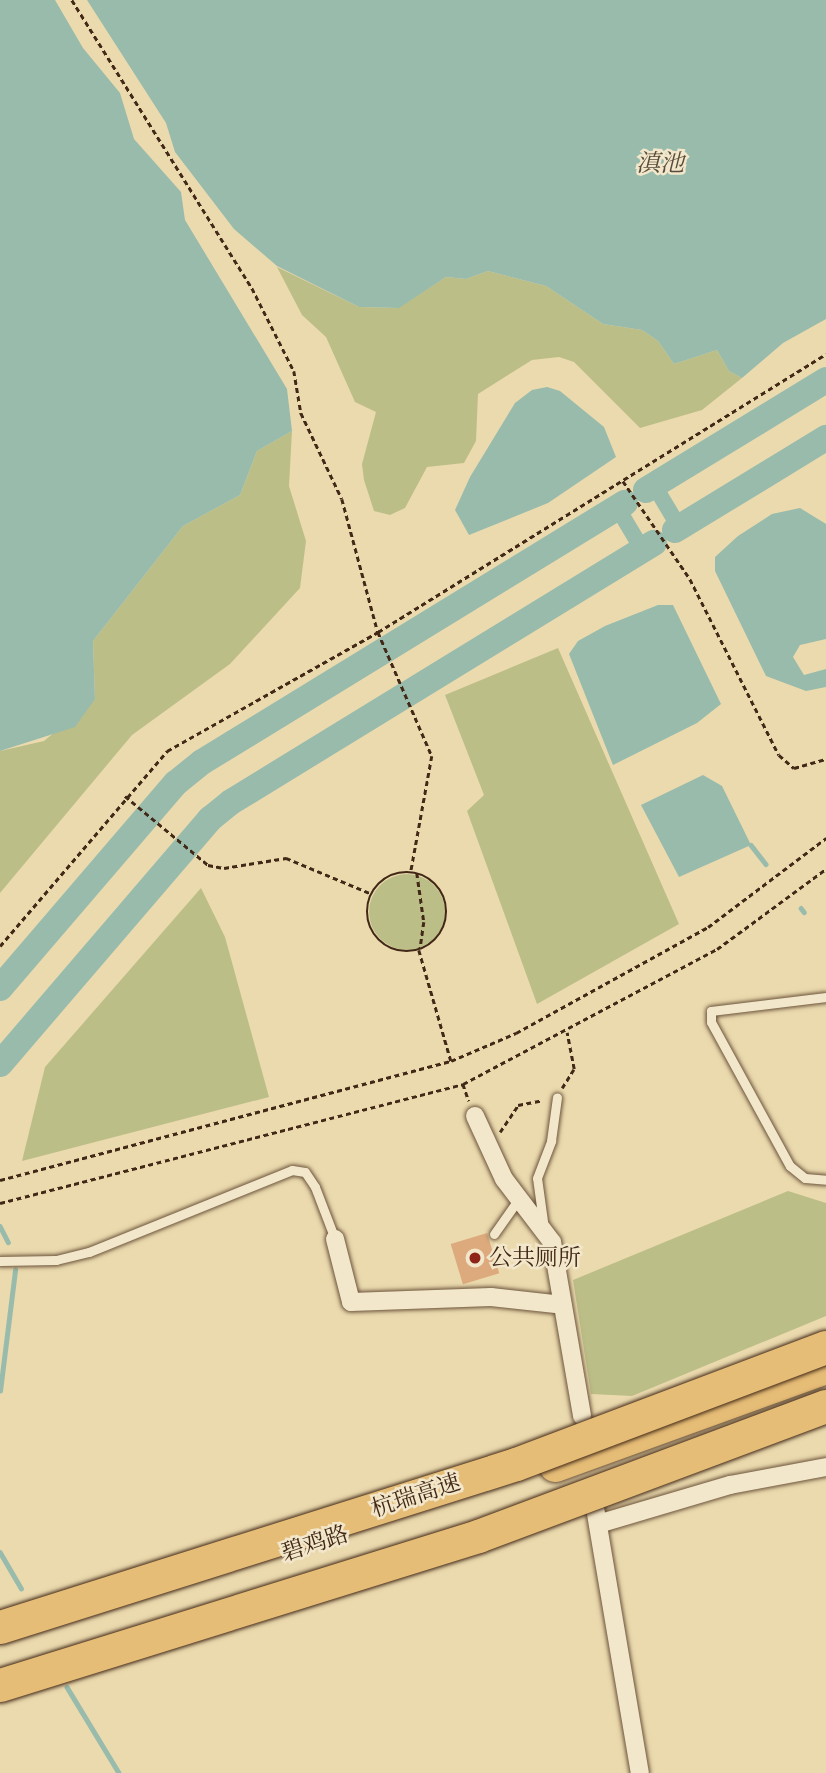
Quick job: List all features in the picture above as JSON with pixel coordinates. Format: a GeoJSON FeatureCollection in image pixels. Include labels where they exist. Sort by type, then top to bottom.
{"type":"FeatureCollection","features":[{"type":"Feature","properties":{"kind":"highway","name":"杭瑞高速"},"geometry":{"type":"LineString","coordinates":[[0,1627],[528,1460],[826,1347]]}},
{"type":"Feature","properties":{"kind":"highway","name":"碧鸡路"},"geometry":{"type":"LineString","coordinates":[[0,1642],[575,1459],[826,1367]]}},
{"type":"Feature","properties":{"kind":"highway"},"geometry":{"type":"LineString","coordinates":[[0,1685],[478,1535],[826,1406]]}},
{"type":"Feature","properties":{"kind":"highway","name":"碧鸡路"},"geometry":{"type":"LineString","coordinates":[[0,1668],[593,1486],[826,1421]]}},
{"type":"Feature","properties":{"kind":"street"},"geometry":{"type":"LineString","coordinates":[[475,1116],[518,1200],[552,1242],[582,1416]]}},
{"type":"Feature","properties":{"kind":"street"},"geometry":{"type":"LineString","coordinates":[[335,1239],[351,1302],[491,1297],[563,1305]]}},
{"type":"Feature","properties":{"kind":"street"},"geometry":{"type":"LineString","coordinates":[[598,1524],[730,1485],[826,1467]]}},
{"type":"Feature","properties":{"kind":"street"},"geometry":{"type":"LineString","coordinates":[[594,1502],[640,1773]]}},
{"type":"Feature","properties":{"kind":"lane"},"geometry":{"type":"LineString","coordinates":[[826,997],[711,1011],[711,1022],[790,1166],[805,1178],[826,1180]]}},
{"type":"Feature","properties":{"kind":"lane"},"geometry":{"type":"LineString","coordinates":[[552,1242],[540,1214],[537,1178],[551,1140],[557,1097]]}},
{"type":"Feature","properties":{"kind":"lane"},"geometry":{"type":"LineString","coordinates":[[0,1261],[57,1260],[89,1252],[292,1170],[305,1172],[316,1187],[335,1239]]}},
{"type":"Feature","properties":{"kind":"lane"},"geometry":{"type":"LineString","coordinates":[[494,1234],[518,1200]]}},
{"type":"Feature","properties":{"kind":"path"},"geometry":{"type":"LineString","coordinates":[[72,0],[281,340],[294,371],[301,413],[342,499],[378,632],[391,665],[417,715],[432,756],[432,775],[411,872]]}},
{"type":"Feature","properties":{"kind":"path"},"geometry":{"type":"LineString","coordinates":[[0,946],[124,796],[167,751],[378,632],[826,354]]}},
{"type":"Feature","properties":{"kind":"path"},"geometry":{"type":"LineString","coordinates":[[623,481],[690,579],[779,755],[794,768],[826,759]]}},
{"type":"Feature","properties":{"kind":"path"},"geometry":{"type":"LineString","coordinates":[[124,796],[161,823],[201,858],[224,868],[286,858],[304,861],[372,894]]}},
{"type":"Feature","properties":{"kind":"path"},"geometry":{"type":"LineString","coordinates":[[0,1180],[451,1061],[516,1033],[708,926],[826,838]]}},
{"type":"Feature","properties":{"kind":"path"},"geometry":{"type":"LineString","coordinates":[[0,1203],[463,1084],[567,1032],[717,949],[826,869]]}},
{"type":"Feature","properties":{"kind":"path"},"geometry":{"type":"LineString","coordinates":[[411,872],[417,873],[440,889],[447,915],[437,939],[419,950],[396,950],[380,941],[367,916],[372,894],[386,877],[411,872]]}},
{"type":"Feature","properties":{"kind":"path"},"geometry":{"type":"LineString","coordinates":[[417,873],[424,922],[419,950],[451,1061]]}},
{"type":"Feature","properties":{"kind":"path"},"geometry":{"type":"LineString","coordinates":[[475,1116],[497,1137],[518,1105],[557,1097],[574,1069],[567,1032]]}},
{"type":"Feature","properties":{"kind":"green space"},"geometry":{"type":"Polygon","coordinates":[[[277,267],[359,307],[398,308],[446,277],[466,279],[488,271],[546,286],[603,324],[642,330],[658,341],[674,364],[717,350],[729,371],[742,378],[702,410],[640,428],[574,362],[559,357],[532,360],[478,394],[476,441],[464,463],[427,467],[405,508],[390,515],[374,511],[364,480],[362,464],[376,412],[355,402],[326,337],[302,315],[277,267]]]}},
{"type":"Feature","properties":{"kind":"green space"},"geometry":{"type":"Polygon","coordinates":[[[292,431],[289,486],[306,541],[300,588],[230,664],[132,735],[0,893],[0,751],[44,741],[95,699],[93,641],[183,526],[240,495],[257,451],[292,431]]]}},
{"type":"Feature","properties":{"kind":"green space"},"geometry":{"type":"Polygon","coordinates":[[[558,648],[679,924],[537,1004],[467,811],[484,795],[445,695],[558,648]]]}},
{"type":"Feature","properties":{"kind":"green space"},"geometry":{"type":"Polygon","coordinates":[[[407,874],[421,877],[434,885],[442,898],[445,912],[442,926],[434,939],[421,947],[407,950],[393,947],[380,939],[372,926],[369,912],[372,898],[380,885],[393,877],[407,874]]]}},
{"type":"Feature","properties":{"kind":"green space"},"geometry":{"type":"Polygon","coordinates":[[[201,888],[225,937],[269,1097],[22,1161],[45,1067],[201,888]]]}},
{"type":"Feature","properties":{"kind":"green space"},"geometry":{"type":"Polygon","coordinates":[[[788,1191],[826,1203],[826,1316],[632,1396],[591,1394],[573,1280],[788,1191]]]}},
{"type":"Feature","properties":{"kind":"water"},"geometry":{"type":"Polygon","coordinates":[[[0,0],[55,0],[83,48],[120,93],[134,139],[181,192],[185,220],[287,389],[292,431],[257,451],[240,495],[183,526],[93,641],[95,699],[75,727],[0,751],[0,0]]]}},
{"type":"Feature","properties":{"kind":"water","name":"滇池"},"geometry":{"type":"Polygon","coordinates":[[[87,0],[826,0],[826,319],[783,343],[742,378],[729,371],[717,350],[674,364],[658,341],[642,330],[603,324],[546,286],[488,271],[466,279],[446,277],[399,308],[359,307],[277,266],[234,229],[175,152],[166,123],[87,0]]]}},
{"type":"Feature","properties":{"kind":"water"},"geometry":{"type":"Polygon","coordinates":[[[547,387],[560,391],[604,427],[616,457],[548,503],[469,535],[455,510],[470,477],[515,403],[532,390],[547,387]]]}},
{"type":"Feature","properties":{"kind":"water"},"geometry":{"type":"Polygon","coordinates":[[[800,508],[826,524],[826,639],[800,645],[793,657],[804,675],[826,669],[826,687],[806,691],[766,676],[715,571],[715,557],[738,536],[772,514],[800,508]]]}},
{"type":"Feature","properties":{"kind":"water"},"geometry":{"type":"Polygon","coordinates":[[[658,605],[673,605],[721,704],[697,723],[613,765],[569,654],[578,641],[605,626],[658,605]]]}},
{"type":"Feature","properties":{"kind":"water"},"geometry":{"type":"Polygon","coordinates":[[[703,775],[722,786],[751,845],[679,877],[641,805],[703,775]]]}},
{"type":"Feature","properties":{"kind":"building","name":"公共厕所"},"geometry":{"type":"Polygon","coordinates":[[[487,1233],[499,1273],[463,1284],[451,1244],[487,1233]]]}},
{"type":"Feature","properties":{"kind":"waterway"},"geometry":{"type":"LineString","coordinates":[[646,490],[826,380]]}},
{"type":"Feature","properties":{"kind":"waterway"},"geometry":{"type":"LineString","coordinates":[[675,530],[826,438]]}},
{"type":"Feature","properties":{"kind":"waterway"},"geometry":{"type":"LineString","coordinates":[[654,485],[679,527]]}},
{"type":"Feature","properties":{"kind":"waterway"},"geometry":{"type":"LineString","coordinates":[[0,988],[176,783],[202,762],[625,503]]}},
{"type":"Feature","properties":{"kind":"waterway"},"geometry":{"type":"LineString","coordinates":[[617,507],[642,549]]}},
{"type":"Feature","properties":{"kind":"waterway"},"geometry":{"type":"LineString","coordinates":[[0,1064],[210,819],[231,802],[654,543]]}},
{"type":"Feature","properties":{"kind":"waterway"},"geometry":{"type":"LineString","coordinates":[[751,845],[766,864]]}},
{"type":"Feature","properties":{"kind":"waterway"},"geometry":{"type":"LineString","coordinates":[[801,908],[804,912]]}},
{"type":"Feature","properties":{"kind":"waterway"},"geometry":{"type":"LineString","coordinates":[[0,1226],[8,1242]]}},
{"type":"Feature","properties":{"kind":"waterway"},"geometry":{"type":"LineString","coordinates":[[0,1391],[15,1270]]}},
{"type":"Feature","properties":{"kind":"waterway"},"geometry":{"type":"LineString","coordinates":[[0,1552],[21,1588]]}},
{"type":"Feature","properties":{"kind":"waterway"},"geometry":{"type":"LineString","coordinates":[[67,1687],[119,1773]]}},
{"type":"Feature","properties":{"kind":"place","name":"公共厕所"},"geometry":{"type":"Point","coordinates":[475,1258]}}]}
